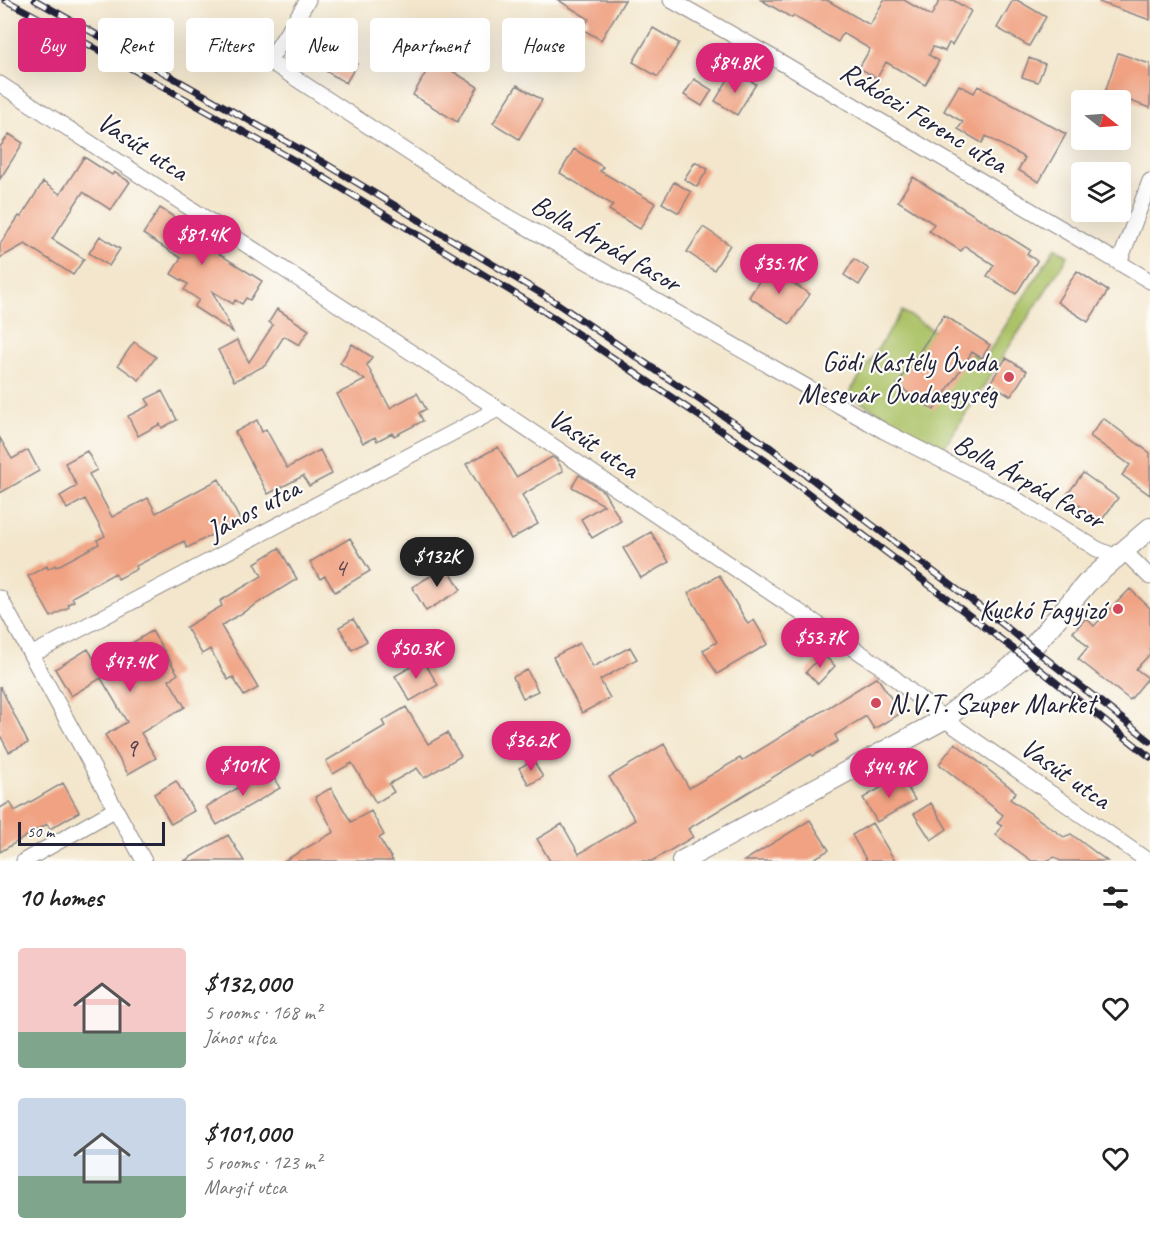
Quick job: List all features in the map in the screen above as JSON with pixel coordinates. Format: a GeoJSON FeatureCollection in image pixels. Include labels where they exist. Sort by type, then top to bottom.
{"type":"FeatureCollection","features":[{"type":"Feature","properties":{"kind":"street","name":"Bolla Árpád fasor"},"geometry":{"type":"LineString","coordinates":[[308,0],[269,61],[495,209],[884,431],[1006,493],[1097,549],[1120,554],[1150,576]]}},
{"type":"Feature","properties":{"kind":"street","name":"Rákóczi Ferenc utca"},"geometry":{"type":"LineString","coordinates":[[670,0],[784,64],[1150,281]]}},
{"type":"Feature","properties":{"kind":"street","name":"Vasút utca"},"geometry":{"type":"LineString","coordinates":[[1,85],[498,409],[880,666],[944,719],[1148,861]]}},
{"type":"Feature","properties":{"kind":"street"},"geometry":{"type":"LineString","coordinates":[[1119,262],[1150,182]]}},
{"type":"Feature","properties":{"kind":"street","name":"János utca"},"geometry":{"type":"LineString","coordinates":[[31,655],[498,409]]}},
{"type":"Feature","properties":{"kind":"street"},"geometry":{"type":"LineString","coordinates":[[682,861],[944,719],[1016,664],[1087,583],[1150,528]]}},
{"type":"Feature","properties":{"kind":"street"},"geometry":{"type":"LineString","coordinates":[[0,598],[144,861]]}},
{"type":"Feature","properties":{"kind":"street"},"geometry":{"type":"LineString","coordinates":[[24,861],[116,809]]}},
{"type":"Feature","properties":{"kind":"green space"},"geometry":{"type":"Polygon","coordinates":[[[1055,248],[1068,256],[943,449],[848,395],[902,311],[983,361],[1055,248]]]}},
{"type":"Feature","properties":{"kind":"building"},"geometry":{"type":"Polygon","coordinates":[[[558,0],[625,0],[601,40],[585,31],[585,25],[589,19],[558,0]]]}},
{"type":"Feature","properties":{"kind":"building"},"geometry":{"type":"Polygon","coordinates":[[[761,0],[827,0],[870,25],[884,0],[904,0],[931,16],[940,0],[953,0],[971,11],[952,45],[949,43],[945,51],[933,47],[929,55],[939,61],[925,85],[886,62],[877,78],[859,68],[870,49],[843,33],[838,42],[761,0]]]}},
{"type":"Feature","properties":{"kind":"building"},"geometry":{"type":"Polygon","coordinates":[[[1013,0],[1017,0],[1046,17],[1029,46],[997,28],[1013,0]]]}},
{"type":"Feature","properties":{"kind":"building"},"geometry":{"type":"Polygon","coordinates":[[[1099,0],[1150,0],[1150,20],[1099,2],[1099,0]]]}},
{"type":"Feature","properties":{"kind":"building"},"geometry":{"type":"Polygon","coordinates":[[[653,28],[679,43],[658,77],[633,62],[653,28]]]}},
{"type":"Feature","properties":{"kind":"building"},"geometry":{"type":"Polygon","coordinates":[[[1118,53],[1150,64],[1150,108],[1131,101],[1131,90],[1106,90],[1118,53]]]}},
{"type":"Feature","properties":{"kind":"building"},"geometry":{"type":"Polygon","coordinates":[[[1029,58],[1045,64],[1038,82],[1022,77],[1029,58]]]}},
{"type":"Feature","properties":{"kind":"building"},"geometry":{"type":"Polygon","coordinates":[[[328,72],[352,72],[346,83],[328,72]]]}},
{"type":"Feature","properties":{"kind":"building"},"geometry":{"type":"Polygon","coordinates":[[[426,72],[454,72],[478,87],[457,122],[413,95],[426,72]]]}},
{"type":"Feature","properties":{"kind":"building"},"geometry":{"type":"Polygon","coordinates":[[[742,75],[756,84],[737,115],[715,101],[730,76],[738,81],[742,75]]]}},
{"type":"Feature","properties":{"kind":"building"},"geometry":{"type":"Polygon","coordinates":[[[694,79],[712,90],[702,106],[684,95],[694,79]]]}},
{"type":"Feature","properties":{"kind":"building"},"geometry":{"type":"Polygon","coordinates":[[[517,85],[542,100],[519,139],[493,123],[517,85]]]}},
{"type":"Feature","properties":{"kind":"building"},"geometry":{"type":"Polygon","coordinates":[[[959,85],[974,93],[978,86],[1066,134],[1039,182],[1018,170],[1025,158],[986,136],[982,143],[958,129],[963,122],[944,111],[959,85]]]}},
{"type":"Feature","properties":{"kind":"building"},"geometry":{"type":"Polygon","coordinates":[[[9,134],[23,143],[0,179],[0,147],[9,134]]]}},
{"type":"Feature","properties":{"kind":"building"},"geometry":{"type":"Polygon","coordinates":[[[574,149],[603,167],[600,171],[655,203],[640,229],[609,210],[613,205],[560,173],[574,149]]]}},
{"type":"Feature","properties":{"kind":"building"},"geometry":{"type":"Polygon","coordinates":[[[84,157],[112,175],[114,172],[130,182],[111,210],[83,192],[52,239],[84,259],[73,275],[25,244],[0,258],[0,244],[19,216],[21,217],[43,182],[60,194],[84,157]]]}},
{"type":"Feature","properties":{"kind":"building"},"geometry":{"type":"Polygon","coordinates":[[[695,162],[708,169],[697,187],[684,179],[695,162]]]}},
{"type":"Feature","properties":{"kind":"building"},"geometry":{"type":"Polygon","coordinates":[[[913,177],[1030,250],[1027,254],[1037,261],[1016,294],[987,276],[994,265],[965,246],[961,251],[929,231],[934,224],[898,201],[913,177]]]}},
{"type":"Feature","properties":{"kind":"building"},"geometry":{"type":"Polygon","coordinates":[[[674,182],[691,192],[679,213],[662,203],[674,182]]]}},
{"type":"Feature","properties":{"kind":"building"},"geometry":{"type":"Polygon","coordinates":[[[160,208],[183,223],[187,217],[204,229],[197,240],[262,281],[250,300],[246,298],[242,304],[235,300],[233,304],[212,291],[233,332],[194,307],[199,300],[184,290],[188,284],[171,274],[181,258],[143,234],[160,208]]]}},
{"type":"Feature","properties":{"kind":"building"},"geometry":{"type":"Polygon","coordinates":[[[703,227],[730,245],[714,270],[687,252],[703,227]]]}},
{"type":"Feature","properties":{"kind":"building"},"geometry":{"type":"Polygon","coordinates":[[[100,236],[120,249],[109,266],[89,253],[100,236]]]}},
{"type":"Feature","properties":{"kind":"building"},"geometry":{"type":"Polygon","coordinates":[[[854,259],[869,269],[859,285],[844,275],[854,259]]]}},
{"type":"Feature","properties":{"kind":"building"},"geometry":{"type":"Polygon","coordinates":[[[768,267],[810,294],[790,324],[749,297],[768,267]]]}},
{"type":"Feature","properties":{"kind":"building"},"geometry":{"type":"Polygon","coordinates":[[[1077,271],[1108,291],[1088,322],[1057,302],[1077,271]]]}},
{"type":"Feature","properties":{"kind":"building"},"geometry":{"type":"Polygon","coordinates":[[[277,309],[309,330],[299,345],[284,336],[266,365],[234,381],[218,350],[237,340],[249,362],[273,325],[269,322],[277,309]]]}},
{"type":"Feature","properties":{"kind":"building"},"geometry":{"type":"Polygon","coordinates":[[[944,315],[990,345],[982,358],[972,352],[934,410],[897,385],[944,315]]]}},
{"type":"Feature","properties":{"kind":"building"},"geometry":{"type":"Polygon","coordinates":[[[134,342],[156,357],[139,380],[118,365],[134,342]]]}},
{"type":"Feature","properties":{"kind":"building"},"geometry":{"type":"Polygon","coordinates":[[[352,344],[372,357],[367,365],[390,408],[417,393],[426,409],[419,413],[423,421],[394,436],[392,433],[377,441],[375,437],[363,443],[337,394],[365,380],[340,363],[352,344]]]}},
{"type":"Feature","properties":{"kind":"building","name":"Gödi Kastély Óvoda Mesevár Óvodaegység"},"geometry":{"type":"Polygon","coordinates":[[[1006,358],[1027,371],[1011,396],[990,383],[1006,358]]]}},
{"type":"Feature","properties":{"kind":"building"},"geometry":{"type":"Polygon","coordinates":[[[162,391],[177,420],[162,428],[160,424],[138,436],[128,416],[150,405],[146,399],[162,391]]]}},
{"type":"Feature","properties":{"kind":"building"},"geometry":{"type":"Polygon","coordinates":[[[1103,418],[1150,453],[1150,495],[1122,475],[1130,465],[1090,436],[1103,418]]]}},
{"type":"Feature","properties":{"kind":"building"},"geometry":{"type":"Polygon","coordinates":[[[257,420],[262,432],[266,429],[287,468],[320,450],[332,474],[309,486],[303,476],[268,494],[235,432],[257,420]]]}},
{"type":"Feature","properties":{"kind":"building"},"geometry":{"type":"Polygon","coordinates":[[[0,438],[12,459],[28,450],[39,471],[0,493],[0,438]]]}},
{"type":"Feature","properties":{"kind":"building"},"geometry":{"type":"Polygon","coordinates":[[[498,447],[516,477],[552,457],[557,460],[563,471],[522,495],[538,524],[511,539],[466,464],[498,447]]]}},
{"type":"Feature","properties":{"kind":"building"},"geometry":{"type":"Polygon","coordinates":[[[87,451],[97,470],[89,474],[112,517],[148,498],[156,513],[219,479],[240,520],[187,548],[184,541],[136,566],[137,569],[118,579],[115,573],[72,597],[74,601],[68,604],[69,607],[51,617],[28,576],[47,566],[48,569],[55,565],[56,567],[99,544],[97,540],[105,536],[85,499],[67,509],[60,496],[77,486],[65,463],[87,451]]]}},
{"type":"Feature","properties":{"kind":"building"},"geometry":{"type":"Polygon","coordinates":[[[1083,473],[1118,498],[1101,521],[1066,496],[1083,473]]]}},
{"type":"Feature","properties":{"kind":"building"},"geometry":{"type":"Polygon","coordinates":[[[579,475],[604,492],[621,521],[592,538],[581,519],[604,505],[572,487],[579,475]]]}},
{"type":"Feature","properties":{"kind":"building"},"geometry":{"type":"Polygon","coordinates":[[[651,532],[669,562],[641,578],[623,548],[651,532]]]}},
{"type":"Feature","properties":{"kind":"building"},"geometry":{"type":"Polygon","coordinates":[[[350,538],[370,571],[335,592],[325,576],[320,579],[310,562],[350,538]]]}},
{"type":"Feature","properties":{"kind":"building"},"geometry":{"type":"Polygon","coordinates":[[[279,548],[297,579],[221,626],[258,688],[244,696],[233,677],[228,680],[210,649],[202,654],[186,627],[222,606],[220,601],[262,576],[255,563],[279,548]]]}},
{"type":"Feature","properties":{"kind":"building"},"geometry":{"type":"Polygon","coordinates":[[[447,566],[461,590],[426,611],[412,587],[447,566]]]}},
{"type":"Feature","properties":{"kind":"building"},"geometry":{"type":"Polygon","coordinates":[[[719,575],[748,624],[754,620],[768,644],[717,674],[703,650],[717,642],[688,593],[719,575]]]}},
{"type":"Feature","properties":{"kind":"building"},"geometry":{"type":"Polygon","coordinates":[[[1130,589],[1150,608],[1150,654],[1136,669],[1148,678],[1130,700],[1078,659],[1088,647],[1073,632],[1086,618],[1094,626],[1130,589]]]}},
{"type":"Feature","properties":{"kind":"building"},"geometry":{"type":"Polygon","coordinates":[[[353,619],[367,641],[352,650],[339,627],[353,619]]]}},
{"type":"Feature","properties":{"kind":"building"},"geometry":{"type":"Polygon","coordinates":[[[152,631],[178,674],[169,680],[185,707],[141,733],[156,758],[128,774],[105,735],[127,722],[101,678],[71,696],[55,669],[88,649],[97,664],[152,631]]]}},
{"type":"Feature","properties":{"kind":"building"},"geometry":{"type":"Polygon","coordinates":[[[580,643],[593,667],[630,647],[637,659],[600,680],[610,698],[582,713],[553,657],[580,643]]]}},
{"type":"Feature","properties":{"kind":"building"},"geometry":{"type":"Polygon","coordinates":[[[823,654],[835,666],[818,684],[806,672],[823,654]]]}},
{"type":"Feature","properties":{"kind":"building"},"geometry":{"type":"Polygon","coordinates":[[[423,660],[438,685],[410,701],[395,676],[423,660]]]}},
{"type":"Feature","properties":{"kind":"building"},"geometry":{"type":"Polygon","coordinates":[[[527,670],[538,691],[523,698],[513,677],[527,670]]]}},
{"type":"Feature","properties":{"kind":"building"},"geometry":{"type":"Polygon","coordinates":[[[877,677],[901,713],[874,729],[866,716],[835,735],[838,741],[813,756],[811,754],[688,829],[693,837],[652,861],[550,861],[537,839],[562,824],[579,854],[635,820],[609,777],[664,744],[689,788],[740,758],[742,761],[877,677]]]}},
{"type":"Feature","properties":{"kind":"building"},"geometry":{"type":"Polygon","coordinates":[[[0,686],[28,743],[9,752],[0,735],[0,686]]]}},
{"type":"Feature","properties":{"kind":"building"},"geometry":{"type":"Polygon","coordinates":[[[406,707],[428,744],[447,733],[461,756],[424,778],[417,768],[389,784],[394,792],[376,803],[352,763],[333,774],[326,761],[385,726],[382,721],[406,707]]]}},
{"type":"Feature","properties":{"kind":"building"},"geometry":{"type":"Polygon","coordinates":[[[955,743],[1016,792],[1010,799],[1064,837],[1071,834],[1107,861],[1060,861],[1055,857],[1046,861],[1032,861],[996,835],[1002,826],[997,823],[1003,815],[939,764],[955,743]]]}},
{"type":"Feature","properties":{"kind":"building"},"geometry":{"type":"Polygon","coordinates":[[[533,760],[543,777],[529,785],[519,768],[533,760]]]}},
{"type":"Feature","properties":{"kind":"building"},"geometry":{"type":"Polygon","coordinates":[[[269,769],[280,788],[217,825],[206,807],[269,769]]]}},
{"type":"Feature","properties":{"kind":"building"},"geometry":{"type":"Polygon","coordinates":[[[901,776],[915,800],[877,822],[863,798],[901,776]]]}},
{"type":"Feature","properties":{"kind":"building"},"geometry":{"type":"Polygon","coordinates":[[[176,781],[194,811],[171,824],[154,794],[176,781]]]}},
{"type":"Feature","properties":{"kind":"building"},"geometry":{"type":"Polygon","coordinates":[[[63,783],[79,812],[50,829],[47,824],[0,852],[0,808],[10,802],[15,811],[63,783]]]}},
{"type":"Feature","properties":{"kind":"building"},"geometry":{"type":"Polygon","coordinates":[[[331,788],[351,822],[371,811],[384,835],[379,838],[393,861],[284,861],[334,832],[315,797],[331,788]]]}},
{"type":"Feature","properties":{"kind":"building"},"geometry":{"type":"Polygon","coordinates":[[[931,803],[947,829],[931,840],[914,814],[931,803]]]}},
{"type":"Feature","properties":{"kind":"building"},"geometry":{"type":"Polygon","coordinates":[[[810,820],[829,850],[810,861],[744,861],[810,820]]]}},
{"type":"Feature","properties":{"kind":"building"},"geometry":{"type":"Polygon","coordinates":[[[872,823],[895,861],[867,861],[852,835],[872,823]]]}},
{"type":"Feature","properties":{"kind":"building"},"geometry":{"type":"Polygon","coordinates":[[[228,835],[244,861],[184,861],[228,835]]]}},
{"type":"Feature","properties":{"kind":"railway"},"geometry":{"type":"LineString","coordinates":[[5,0],[315,172],[545,312],[766,461],[1024,657],[1150,757]]}},
{"type":"Feature","properties":{"kind":"railway"},"geometry":{"type":"LineString","coordinates":[[35,0],[321,161],[552,300],[771,448],[1005,626],[1150,741]]}},
{"type":"Feature","properties":{"kind":"place","name":"Gödi Kastély Óvoda Mesevár Óvodaegység"},"geometry":{"type":"Point","coordinates":[1009,377]}},
{"type":"Feature","properties":{"kind":"place","name":"Kuckó Fagyizó"},"geometry":{"type":"Point","coordinates":[1118,609]}},
{"type":"Feature","properties":{"kind":"place","name":"N.V.T. Szuper Market"},"geometry":{"type":"Point","coordinates":[876,703]}}]}
